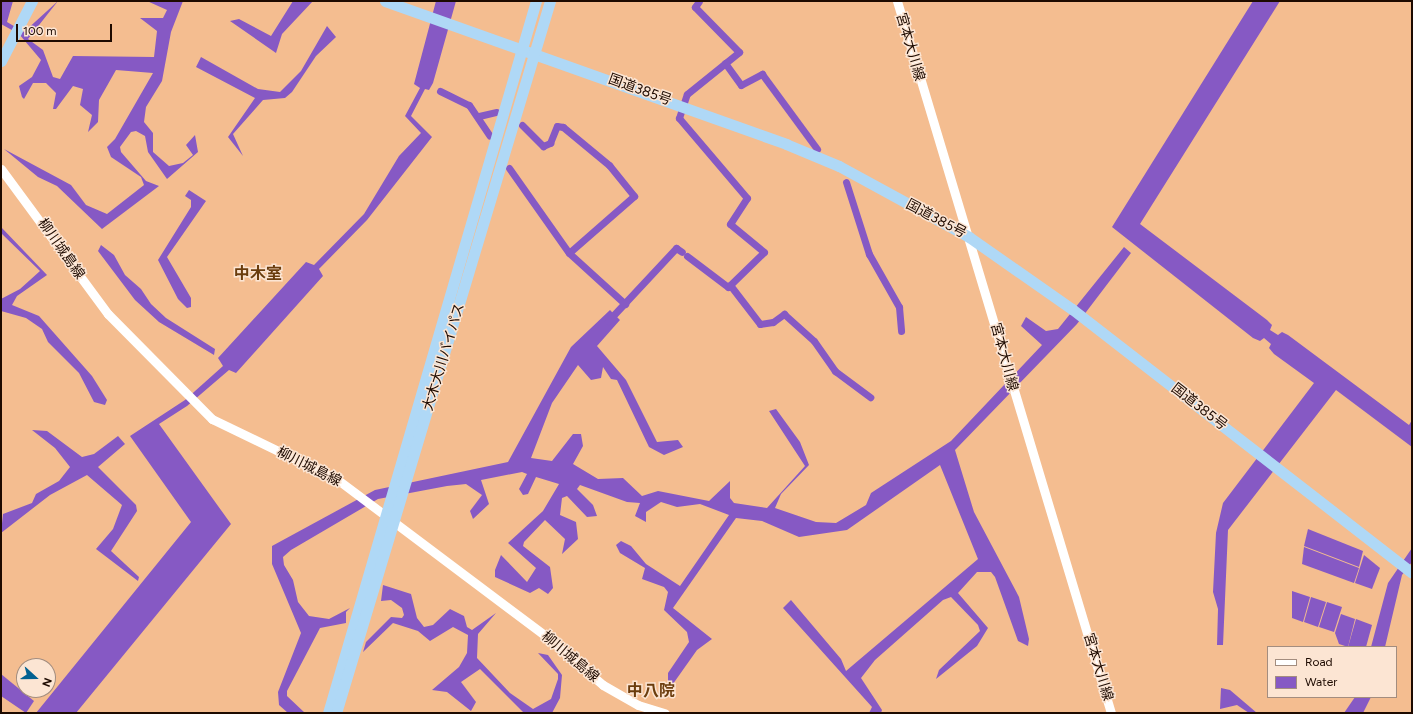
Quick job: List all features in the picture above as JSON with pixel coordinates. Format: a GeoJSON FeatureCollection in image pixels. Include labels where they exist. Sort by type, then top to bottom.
{"type":"FeatureCollection","features":[{"type":"Feature","properties":{"kind":"highway"},"geometry":{"type":"LineString","coordinates":[[1,61],[32,1]]}},
{"type":"Feature","properties":{"kind":"highway","name":"国道385号"},"geometry":{"type":"LineString","coordinates":[[385,1],[690,108],[839,166],[969,237],[1087,320],[1279,471],[1410,571]]}},
{"type":"Feature","properties":{"kind":"highway","name":"大木大川バイパス"},"geometry":{"type":"LineString","coordinates":[[336,713],[358,624],[366,579],[384,513],[536,1]]}},
{"type":"Feature","properties":{"kind":"highway","name":"大木大川バイパス"},"geometry":{"type":"LineString","coordinates":[[328,713],[358,624],[377,582],[409,479],[550,1]]}},
{"type":"Feature","properties":{"kind":"main road","name":"宮本大川線"},"geometry":{"type":"LineString","coordinates":[[897,1],[1111,713]]}},
{"type":"Feature","properties":{"kind":"main road","name":"柳川城島線"},"geometry":{"type":"LineString","coordinates":[[1,169],[108,314],[190,398],[218,423],[318,468],[360,495],[384,513],[395,524],[546,636],[603,684],[638,705],[665,713]]}},
{"type":"Feature","properties":{"kind":"water"},"geometry":{"type":"Polygon","coordinates":[[[2,1],[13,1],[7,22],[24,32],[58,1],[28,39],[43,50],[53,77],[60,79],[73,56],[154,57],[157,31],[140,18],[163,18],[167,10],[147,1],[183,1],[171,32],[162,81],[146,107],[144,122],[153,133],[153,152],[169,166],[183,163],[193,155],[186,145],[195,135],[198,152],[167,179],[148,152],[145,136],[136,131],[131,132],[120,147],[121,152],[146,181],[159,186],[102,229],[57,186],[38,177],[4,149],[71,185],[86,205],[107,214],[144,185],[141,177],[111,157],[107,147],[115,139],[153,73],[116,70],[99,100],[98,122],[88,132],[92,115],[80,105],[83,89],[73,86],[56,109],[53,109],[56,93],[46,83],[33,83],[24,99],[22,97],[19,86],[32,77],[41,60],[19,34],[1,24],[2,1]]]}},
{"type":"Feature","properties":{"kind":"water"},"geometry":{"type":"Polygon","coordinates":[[[293,1],[313,1],[282,34],[276,53],[230,21],[239,19],[271,36],[293,1]]]}},
{"type":"Feature","properties":{"kind":"water"},"geometry":{"type":"Polygon","coordinates":[[[436,1],[456,1],[433,83],[429,90],[425,89],[411,116],[432,137],[367,220],[319,269],[323,276],[236,373],[229,370],[187,406],[159,424],[231,524],[76,713],[36,713],[48,698],[56,698],[56,688],[191,522],[130,436],[185,400],[223,366],[218,358],[306,262],[314,265],[364,214],[399,156],[421,133],[405,116],[420,88],[414,84],[436,1]]]}},
{"type":"Feature","properties":{"kind":"water"},"geometry":{"type":"Polygon","coordinates":[[[1253,1],[1280,1],[1140,224],[1267,320],[1272,325],[1270,330],[1278,335],[1282,332],[1288,335],[1409,425],[1412,420],[1412,447],[1336,390],[1228,530],[1223,645],[1217,645],[1218,609],[1213,592],[1216,533],[1223,503],[1314,383],[1274,354],[1269,348],[1271,344],[1264,338],[1260,341],[1253,338],[1112,227],[1253,1]]]}},
{"type":"Feature","properties":{"kind":"water"},"geometry":{"type":"Polygon","coordinates":[[[327,26],[336,37],[316,56],[292,92],[285,98],[263,100],[233,134],[243,156],[228,137],[255,98],[196,67],[201,57],[258,89],[280,92],[301,71],[327,26]]]}},
{"type":"Feature","properties":{"kind":"water"},"geometry":{"type":"Polygon","coordinates":[[[189,190],[206,201],[167,257],[191,298],[191,307],[187,308],[178,299],[158,260],[191,207],[191,200],[185,196],[189,190]]]}},
{"type":"Feature","properties":{"kind":"water"},"geometry":{"type":"Polygon","coordinates":[[[1,227],[47,275],[17,296],[12,305],[39,316],[92,376],[107,400],[105,405],[94,402],[79,373],[48,342],[42,329],[26,318],[1,311],[1,299],[20,289],[40,271],[1,233],[1,227]]]}},
{"type":"Feature","properties":{"kind":"water"},"geometry":{"type":"Polygon","coordinates":[[[101,245],[114,255],[125,275],[141,289],[151,304],[166,318],[215,349],[214,355],[159,322],[135,300],[98,251],[101,245]]]}},
{"type":"Feature","properties":{"kind":"water"},"geometry":{"type":"Polygon","coordinates":[[[1124,247],[1131,253],[1077,324],[955,450],[974,512],[1019,597],[1029,639],[1028,646],[1018,641],[995,577],[991,572],[977,572],[958,593],[988,628],[977,646],[936,679],[939,670],[980,631],[978,625],[951,597],[943,600],[875,660],[861,678],[882,710],[881,713],[869,713],[872,707],[783,608],[791,600],[841,659],[846,671],[978,559],[940,465],[847,530],[799,537],[762,521],[736,518],[673,608],[712,639],[697,650],[668,691],[668,673],[689,642],[687,632],[664,610],[668,592],[664,587],[642,579],[645,568],[620,553],[616,545],[621,541],[631,546],[646,564],[680,586],[729,515],[700,504],[677,507],[661,502],[646,512],[646,522],[635,516],[640,503],[627,502],[580,485],[577,489],[593,505],[597,516],[587,517],[567,496],[562,498],[560,515],[576,522],[578,539],[562,554],[565,539],[545,520],[524,542],[523,546],[550,567],[553,588],[548,594],[539,588],[530,593],[495,577],[495,570],[501,555],[527,582],[536,568],[508,543],[543,511],[559,484],[536,477],[528,494],[523,495],[519,489],[527,474],[522,472],[481,480],[489,504],[473,519],[470,511],[482,495],[466,484],[447,486],[378,499],[291,550],[283,557],[284,565],[293,580],[298,602],[309,616],[329,619],[350,608],[346,612],[346,623],[320,628],[287,691],[287,696],[305,713],[288,713],[279,705],[278,692],[301,633],[272,564],[272,546],[375,490],[508,462],[571,347],[610,310],[620,320],[597,346],[626,380],[657,442],[678,440],[683,447],[664,455],[649,447],[617,380],[611,379],[603,367],[601,378],[591,380],[578,365],[552,403],[531,458],[552,461],[573,434],[581,434],[583,446],[573,464],[598,479],[623,478],[642,496],[658,491],[709,501],[730,481],[730,498],[734,503],[767,508],[805,466],[769,411],[776,409],[800,442],[809,465],[781,494],[775,508],[816,522],[836,523],[866,505],[871,493],[951,441],[1042,345],[1021,326],[1026,317],[1046,331],[1058,329],[1124,247]]]}},
{"type":"Feature","properties":{"kind":"water"},"geometry":{"type":"Polygon","coordinates":[[[32,430],[47,431],[82,457],[94,454],[118,436],[125,444],[98,467],[136,505],[137,511],[111,551],[139,577],[138,581],[96,549],[113,529],[122,505],[87,475],[50,495],[1,533],[3,514],[32,503],[36,494],[59,481],[70,467],[55,448],[32,430]]]}},
{"type":"Feature","properties":{"kind":"water"},"geometry":{"type":"Polygon","coordinates":[[[1308,529],[1363,551],[1359,567],[1304,546],[1308,529]]]}},
{"type":"Feature","properties":{"kind":"water"},"geometry":{"type":"Polygon","coordinates":[[[1304,547],[1359,568],[1354,583],[1302,564],[1304,547]]]}},
{"type":"Feature","properties":{"kind":"water"},"geometry":{"type":"Polygon","coordinates":[[[1412,548],[1412,562],[1402,575],[1385,646],[1371,646],[1388,583],[1412,548]]]}},
{"type":"Feature","properties":{"kind":"water"},"geometry":{"type":"Polygon","coordinates":[[[1364,555],[1380,568],[1372,589],[1355,583],[1364,555]]]}},
{"type":"Feature","properties":{"kind":"water"},"geometry":{"type":"Polygon","coordinates":[[[383,585],[411,594],[417,618],[424,627],[433,625],[450,609],[464,616],[467,627],[472,630],[496,613],[478,634],[477,658],[510,693],[533,709],[551,699],[558,679],[558,674],[538,653],[548,655],[562,675],[560,698],[552,713],[524,713],[480,669],[461,682],[476,702],[471,711],[447,692],[432,690],[459,667],[467,653],[468,635],[453,627],[430,641],[418,631],[393,623],[363,652],[366,642],[391,617],[402,618],[404,615],[402,608],[391,600],[381,601],[383,585]]]}},
{"type":"Feature","properties":{"kind":"water"},"geometry":{"type":"Polygon","coordinates":[[[1292,591],[1310,597],[1303,622],[1292,618],[1292,591]]]}},
{"type":"Feature","properties":{"kind":"water"},"geometry":{"type":"Polygon","coordinates":[[[1311,597],[1326,602],[1318,627],[1304,622],[1311,597]]]}},
{"type":"Feature","properties":{"kind":"water"},"geometry":{"type":"Polygon","coordinates":[[[1327,602],[1342,607],[1334,632],[1319,627],[1327,602]]]}},
{"type":"Feature","properties":{"kind":"water"},"geometry":{"type":"Polygon","coordinates":[[[1341,614],[1355,619],[1348,646],[1339,644],[1335,633],[1341,614]]]}},
{"type":"Feature","properties":{"kind":"water"},"geometry":{"type":"Polygon","coordinates":[[[1356,619],[1372,625],[1366,646],[1348,646],[1356,619]]]}},
{"type":"Feature","properties":{"kind":"water"},"geometry":{"type":"Polygon","coordinates":[[[1,674],[16,686],[16,698],[30,698],[34,701],[26,713],[1,696],[1,674]]]}},
{"type":"Feature","properties":{"kind":"water"},"geometry":{"type":"Polygon","coordinates":[[[1221,688],[1230,690],[1257,713],[1249,713],[1237,705],[1220,709],[1221,688]]]}},
{"type":"Feature","properties":{"kind":"water"},"geometry":{"type":"Polygon","coordinates":[[[1354,698],[1370,698],[1363,713],[1344,713],[1354,698]]]}},
{"type":"Feature","properties":{"kind":"waterway"},"geometry":{"type":"LineString","coordinates":[[687,256],[728,287],[764,252],[730,224],[747,198],[679,118],[687,94],[739,52],[695,7],[699,1]]}},
{"type":"Feature","properties":{"kind":"waterway"},"geometry":{"type":"LineString","coordinates":[[725,63],[741,85],[762,74],[817,149]]}},
{"type":"Feature","properties":{"kind":"waterway"},"geometry":{"type":"LineString","coordinates":[[440,91],[469,105],[490,136]]}},
{"type":"Feature","properties":{"kind":"waterway"},"geometry":{"type":"LineString","coordinates":[[479,116],[497,112]]}},
{"type":"Feature","properties":{"kind":"waterway"},"geometry":{"type":"LineString","coordinates":[[522,125],[543,146],[550,143],[557,126],[563,127],[609,165],[634,196],[569,253]]}},
{"type":"Feature","properties":{"kind":"waterway"},"geometry":{"type":"LineString","coordinates":[[509,168],[569,253],[625,304]]}},
{"type":"Feature","properties":{"kind":"waterway"},"geometry":{"type":"LineString","coordinates":[[846,182],[869,254],[899,307],[901,331]]}},
{"type":"Feature","properties":{"kind":"waterway"},"geometry":{"type":"LineString","coordinates":[[608,321],[676,248],[682,252]]}},
{"type":"Feature","properties":{"kind":"waterway"},"geometry":{"type":"LineString","coordinates":[[730,285],[760,324],[773,322],[784,314],[814,341],[835,371],[870,397]]}},
{"type":"Feature","properties":{"kind":"district","name":"中木室"},"geometry":{"type":"Point","coordinates":[258,274]}},
{"type":"Feature","properties":{"kind":"district","name":"中八院"},"geometry":{"type":"Point","coordinates":[651,691]}}]}
